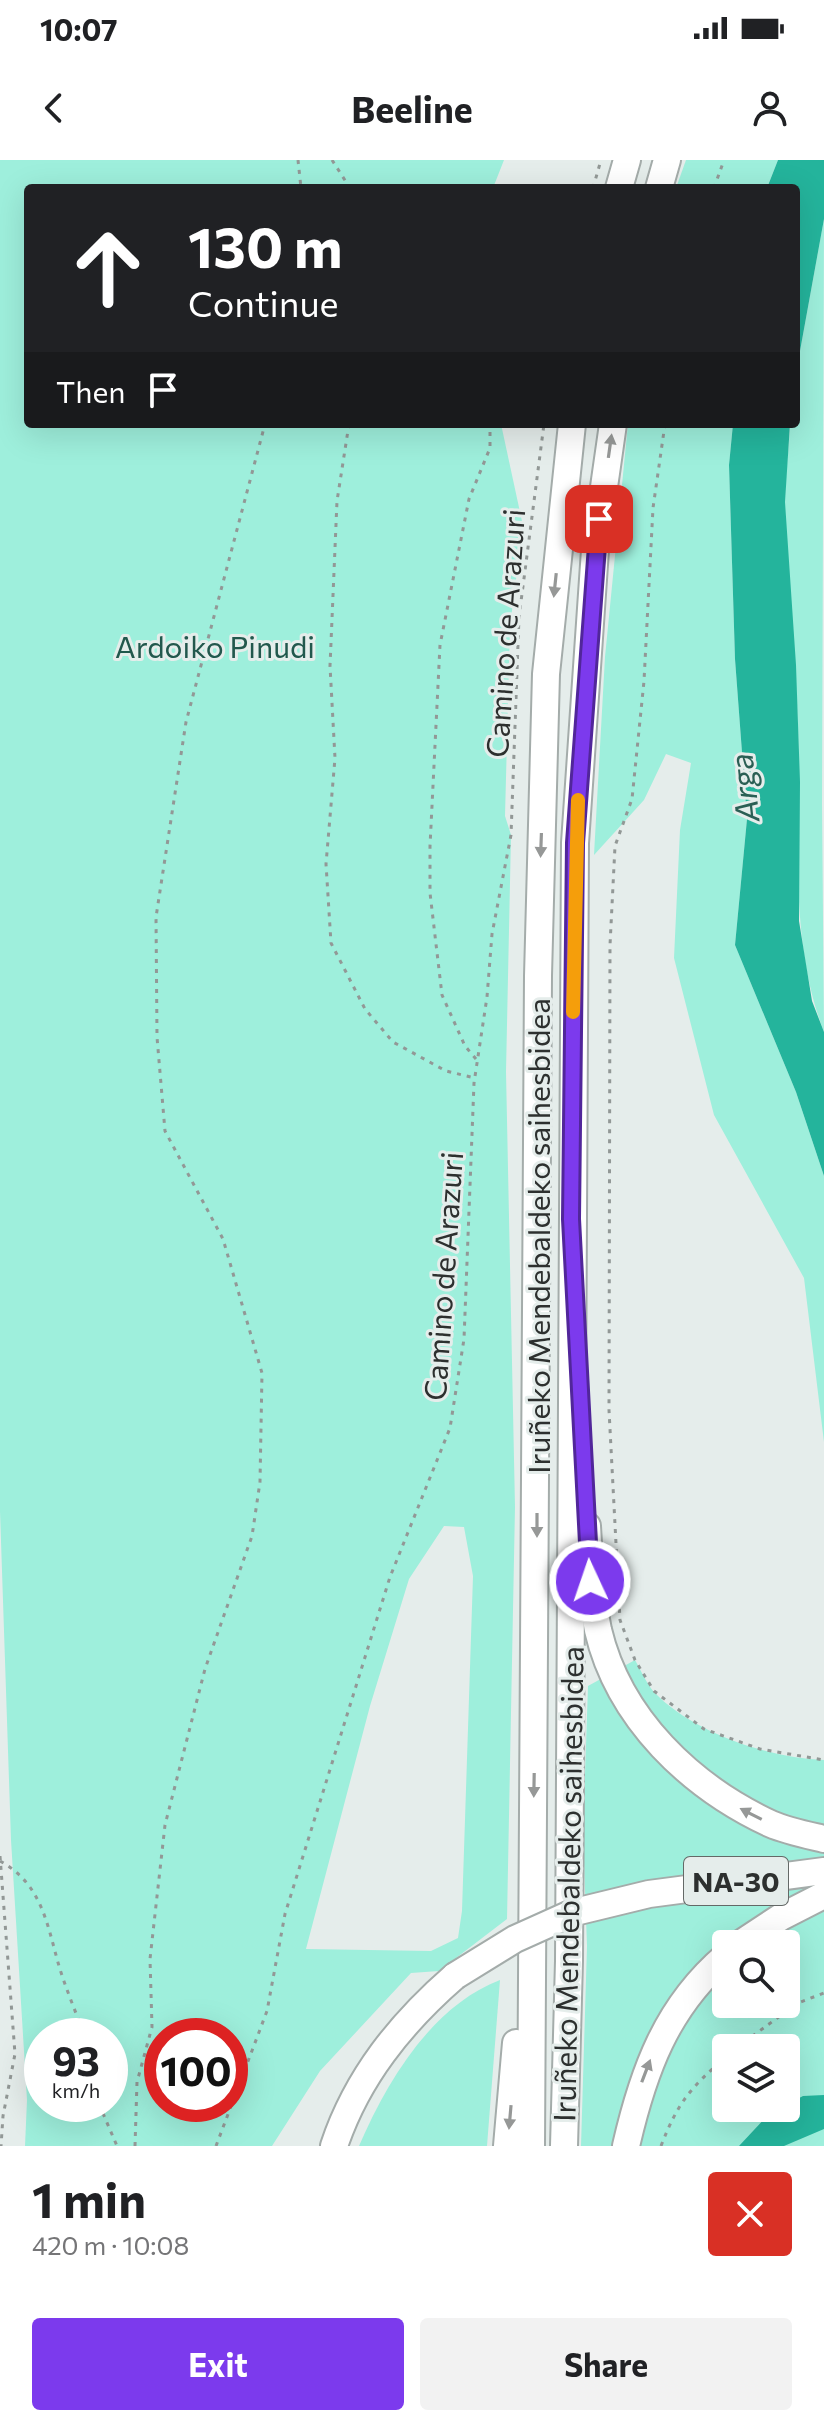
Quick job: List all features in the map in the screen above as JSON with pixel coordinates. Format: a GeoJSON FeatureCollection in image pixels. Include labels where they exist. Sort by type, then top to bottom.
{"type":"FeatureCollection","features":[{"type":"Feature","properties":{"kind":"highway"},"geometry":{"type":"LineString","coordinates":[[620,184],[627,160]]}},
{"type":"Feature","properties":{"kind":"highway"},"geometry":{"type":"LineString","coordinates":[[660,184],[667,160]]}},
{"type":"Feature","properties":{"kind":"highway","name":"Iruñeko Mendebaldeko saihesbidea"},"geometry":{"type":"LineString","coordinates":[[531,2146],[538,976],[546,674],[572,428]]}},
{"type":"Feature","properties":{"kind":"highway","name":"Iruñeko Mendebaldeko saihesbidea"},"geometry":{"type":"LineString","coordinates":[[564,2146],[570,1946],[575,843],[595,550],[612,428]]}},
{"type":"Feature","properties":{"kind":"highway"},"geometry":{"type":"LineString","coordinates":[[571,1250],[590,1581],[599,1633],[611,1665],[650,1734],[687,1772],[722,1799],[774,1825],[824,1839]]}},
{"type":"Feature","properties":{"kind":"highway","name":"NA-30"},"geometry":{"type":"LineString","coordinates":[[334,2146],[354,2098],[388,2044],[418,2008],[455,1976],[515,1939],[575,1912],[649,1894],[824,1871]]}},
{"type":"Feature","properties":{"kind":"highway"},"geometry":{"type":"LineString","coordinates":[[761,1930],[824,1895]]}},
{"type":"Feature","properties":{"kind":"highway"},"geometry":{"type":"LineString","coordinates":[[626,2146],[638,2090],[657,2046],[692,1992],[712,1971]]}},
{"type":"Feature","properties":{"kind":"highway"},"geometry":{"type":"LineString","coordinates":[[507,2146],[517,2029],[532,1986]]}},
{"type":"Feature","properties":{"kind":"path"},"geometry":{"type":"LineString","coordinates":[[298,160],[301,184]]}},
{"type":"Feature","properties":{"kind":"path"},"geometry":{"type":"LineString","coordinates":[[332,160],[347,184]]}},
{"type":"Feature","properties":{"kind":"path"},"geometry":{"type":"LineString","coordinates":[[594,184],[601,160]]}},
{"type":"Feature","properties":{"kind":"path"},"geometry":{"type":"LineString","coordinates":[[715,184],[724,160]]}},
{"type":"Feature","properties":{"kind":"path"},"geometry":{"type":"LineString","coordinates":[[135,2146],[137,2082],[152,2027],[150,1959],[165,1825],[205,1669],[252,1536],[260,1482],[262,1373],[223,1239],[165,1131],[157,1037],[156,917],[186,722],[264,428]]}},
{"type":"Feature","properties":{"kind":"path"},"geometry":{"type":"LineString","coordinates":[[348,428],[337,501],[330,666],[335,758],[326,864],[331,943],[365,1009],[393,1042],[446,1071],[475,1078]]}},
{"type":"Feature","properties":{"kind":"path"},"geometry":{"type":"LineString","coordinates":[[477,1061],[465,1046],[442,995],[430,893],[430,846],[440,645],[469,499],[490,448],[490,428]]}},
{"type":"Feature","properties":{"kind":"path","name":"Camino de Arazuri"},"geometry":{"type":"LineString","coordinates":[[216,2146],[267,2011],[285,1914],[385,1590],[450,1428],[464,1339],[475,1078],[487,997],[492,934],[511,835],[517,643],[544,428]]}},
{"type":"Feature","properties":{"kind":"path"},"geometry":{"type":"LineString","coordinates":[[664,428],[653,508],[644,681],[632,799],[615,846],[610,945],[609,1410],[620,1620],[635,1660],[654,1691],[704,1729],[760,1749],[824,1760]]}},
{"type":"Feature","properties":{"kind":"path"},"geometry":{"type":"LineString","coordinates":[[0,1858],[19,1871],[48,1919],[59,1967],[78,2018]]}},
{"type":"Feature","properties":{"kind":"path"},"geometry":{"type":"LineString","coordinates":[[0,1858],[15,2054],[3,2116],[1,2146]]}},
{"type":"Feature","properties":{"kind":"path"},"geometry":{"type":"LineString","coordinates":[[755,2034],[798,2003],[824,1993]]}},
{"type":"Feature","properties":{"kind":"path"},"geometry":{"type":"LineString","coordinates":[[661,2146],[672,2116],[691,2087],[712,2069]]}},
{"type":"Feature","properties":{"kind":"path"},"geometry":{"type":"LineString","coordinates":[[107,2122],[117,2146]]}},
{"type":"Feature","properties":{"kind":"green space","name":"Ardoiko Pinudi"},"geometry":{"type":"Polygon","coordinates":[[[0,160],[504,160],[495,184],[24,184],[24,428],[502,428],[523,526],[510,626],[505,816],[511,835],[506,1072],[515,1507],[507,1919],[439,1971],[411,1973],[320,2071],[272,2146],[25,2146],[26,2122],[128,2122],[128,2018],[24,2018],[24,2051],[11,1840],[0,1511],[0,160]],[[444,1526],[409,1579],[370,1706],[306,1949],[431,1951],[458,1938],[462,1911],[473,1576],[464,1527],[444,1526]]]}},
{"type":"Feature","properties":{"kind":"green space"},"geometry":{"type":"Polygon","coordinates":[[[686,160],[778,160],[769,184],[677,184],[686,160]]]}},
{"type":"Feature","properties":{"kind":"green space"},"geometry":{"type":"Polygon","coordinates":[[[824,219],[824,1032],[812,995],[805,958],[798,882],[798,729],[785,503],[790,428],[800,428],[800,351],[824,219]]]}},
{"type":"Feature","properties":{"kind":"green space"},"geometry":{"type":"Polygon","coordinates":[[[628,428],[733,428],[729,465],[735,659],[747,819],[735,945],[796,1092],[824,1176],[824,1442],[804,1278],[714,1115],[674,958],[680,830],[691,763],[666,754],[644,800],[594,855],[605,657],[628,428]]]}},
{"type":"Feature","properties":{"kind":"green space"},"geometry":{"type":"Polygon","coordinates":[[[635,1660],[654,1692],[689,1720],[733,1741],[756,1748],[824,1760],[824,2146],[581,2146],[587,1946],[583,1835],[588,1686],[635,1660]]]}},
{"type":"Feature","properties":{"kind":"green space"},"geometry":{"type":"Polygon","coordinates":[[[500,1980],[487,2146],[359,2146],[383,2096],[414,2048],[453,2008],[500,1980]]]}},
{"type":"Feature","properties":{"kind":"shaded area"},"geometry":{"type":"Polygon","coordinates":[[[778,160],[824,160],[824,219],[800,351],[800,184],[769,184],[778,160]]]}},
{"type":"Feature","properties":{"kind":"shaded area"},"geometry":{"type":"Polygon","coordinates":[[[733,428],[790,428],[785,502],[800,782],[799,921],[812,1001],[824,1032],[824,1176],[796,1092],[735,945],[747,819],[735,659],[729,465],[733,428]]]}},
{"type":"Feature","properties":{"kind":"shaded area"},"geometry":{"type":"Polygon","coordinates":[[[824,2095],[824,2129],[784,2146],[739,2146],[762,2122],[800,2122],[800,2098],[824,2095]]]}},
{"type":"Feature","properties":{"kind":"slow traffic"},"geometry":{"type":"LineString","coordinates":[[573,1012],[578,800]]}},
{"type":"Feature","properties":{"kind":"route"},"geometry":{"type":"LineString","coordinates":[[590,1581],[571,1219],[575,843],[599,519]]}},
{"type":"Feature","properties":{"kind":"water label","name":"Arga"},"geometry":{"type":"Point","coordinates":[743,788]}}]}
